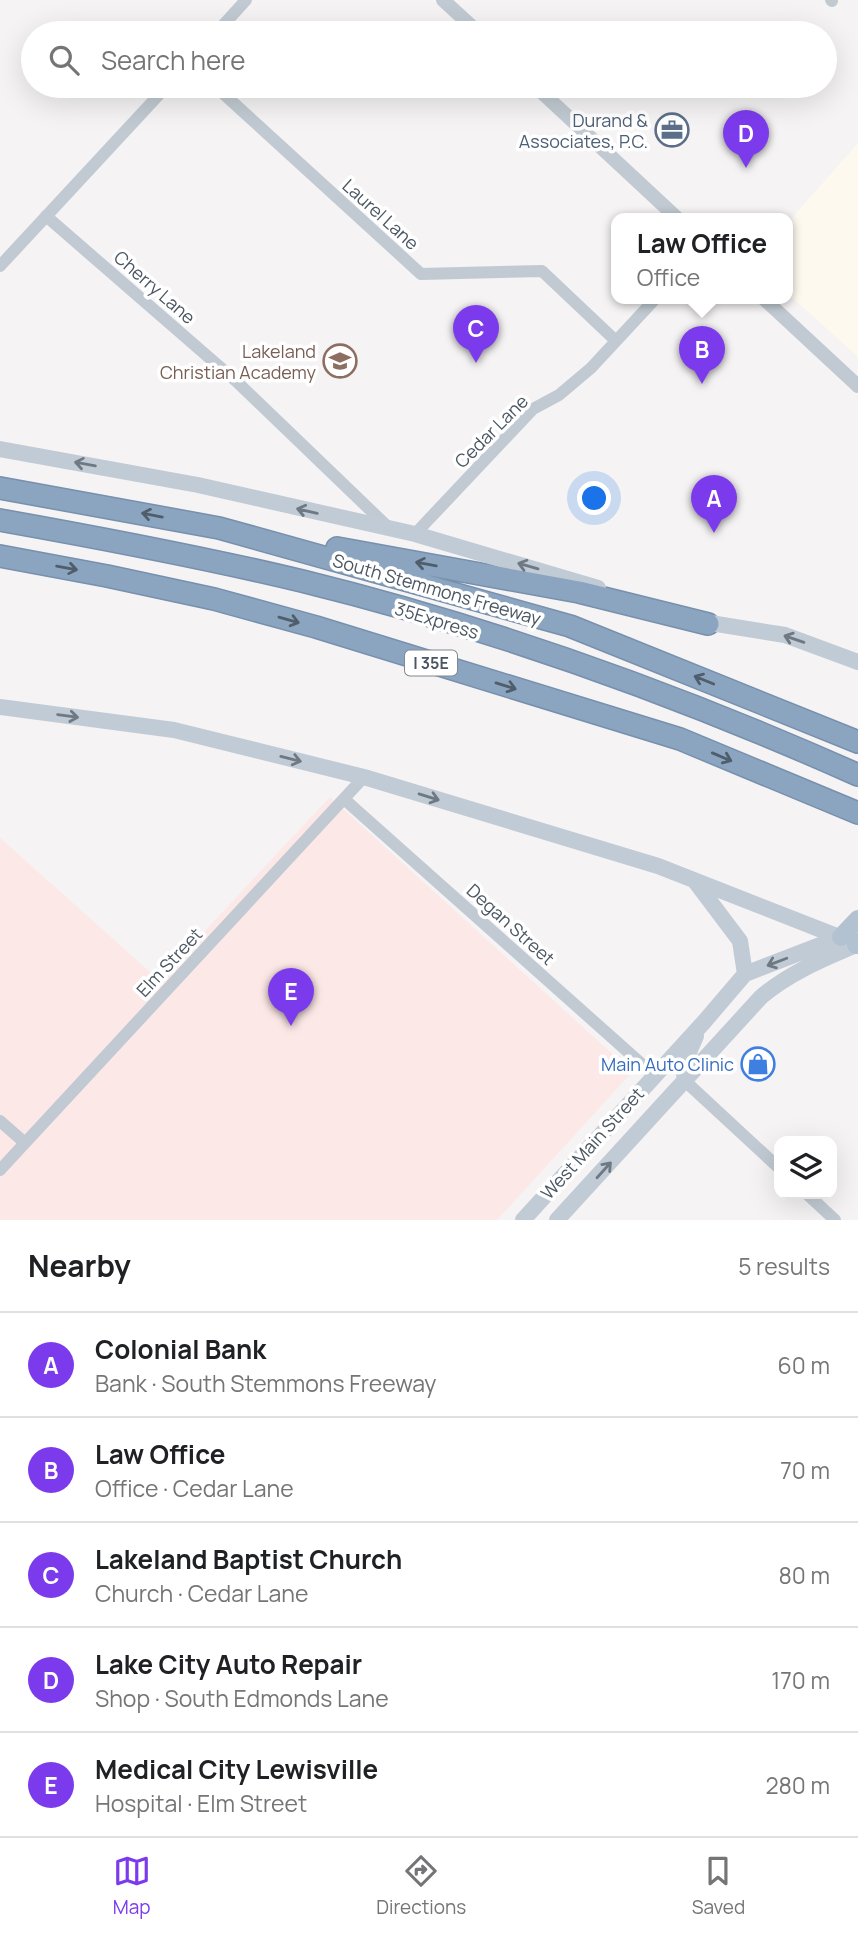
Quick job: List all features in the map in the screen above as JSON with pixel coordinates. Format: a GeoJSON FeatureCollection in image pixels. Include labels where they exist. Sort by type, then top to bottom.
{"type":"FeatureCollection","features":[{"type":"Feature","properties":{"kind":"highway","name":"South Stemmons Freeway"},"geometry":{"type":"LineString","coordinates":[[0,488],[219,528],[570,626],[858,742]]}},
{"type":"Feature","properties":{"kind":"highway","name":"35Express"},"geometry":{"type":"LineString","coordinates":[[0,520],[201,558],[404,609],[579,664],[677,699],[858,775]]}},
{"type":"Feature","properties":{"kind":"highway"},"geometry":{"type":"LineString","coordinates":[[219,528],[579,593],[708,624]]}},
{"type":"Feature","properties":{"kind":"highway","name":"I 35E"},"geometry":{"type":"LineString","coordinates":[[0,556],[200,596],[316,627],[680,739],[855,811]]}},
{"type":"Feature","properties":{"kind":"main road"},"geometry":{"type":"LineString","coordinates":[[0,449],[198,485],[415,534],[564,577],[708,624],[785,635],[858,662]]}},
{"type":"Feature","properties":{"kind":"main road"},"geometry":{"type":"LineString","coordinates":[[0,707],[174,730],[364,777],[692,878],[853,936]]}},
{"type":"Feature","properties":{"kind":"main road"},"geometry":{"type":"LineString","coordinates":[[692,878],[740,941],[745,974]]}},
{"type":"Feature","properties":{"kind":"main road","name":"West Main Street"},"geometry":{"type":"LineString","coordinates":[[523,1220],[745,974],[853,936]]}},
{"type":"Feature","properties":{"kind":"main road","name":"West Main Street"},"geometry":{"type":"LineString","coordinates":[[558,1220],[767,991],[853,936]]}},
{"type":"Feature","properties":{"kind":"main road"},"geometry":{"type":"LineString","coordinates":[[685,1081],[683,1066],[704,1022]]}},
{"type":"Feature","properties":{"kind":"street"},"geometry":{"type":"LineString","coordinates":[[227,21],[246,0]]}},
{"type":"Feature","properties":{"kind":"street"},"geometry":{"type":"LineString","coordinates":[[443,0],[466,21]]}},
{"type":"Feature","properties":{"kind":"street"},"geometry":{"type":"LineString","coordinates":[[0,266],[156,98]]}},
{"type":"Feature","properties":{"kind":"street","name":"Laurel Lane"},"geometry":{"type":"LineString","coordinates":[[228,98],[421,274],[542,271],[616,341]]}},
{"type":"Feature","properties":{"kind":"street"},"geometry":{"type":"LineString","coordinates":[[548,98],[672,213]]}},
{"type":"Feature","properties":{"kind":"street","name":"Cherry Lane"},"geometry":{"type":"LineString","coordinates":[[46,216],[236,381],[392,530]]}},
{"type":"Feature","properties":{"kind":"street","name":"Cedar Lane"},"geometry":{"type":"LineString","coordinates":[[415,534],[533,409],[559,395],[591,368],[650,304]]}},
{"type":"Feature","properties":{"kind":"street"},"geometry":{"type":"LineString","coordinates":[[769,304],[858,386]]}},
{"type":"Feature","properties":{"kind":"street","name":"Elm Street"},"geometry":{"type":"LineString","coordinates":[[0,1170],[364,777]]}},
{"type":"Feature","properties":{"kind":"street","name":"Degan Street"},"geometry":{"type":"LineString","coordinates":[[344,799],[654,1075]]}},
{"type":"Feature","properties":{"kind":"street"},"geometry":{"type":"LineString","coordinates":[[685,1081],[774,1163]]}},
{"type":"Feature","properties":{"kind":"street"},"geometry":{"type":"LineString","coordinates":[[0,1121],[25,1143]]}},
{"type":"Feature","properties":{"kind":"street"},"geometry":{"type":"LineString","coordinates":[[812,1199],[835,1220]]}},
{"type":"Feature","properties":{"kind":"shaded area"},"geometry":{"type":"Polygon","coordinates":[[[858,143],[858,357],[793,298],[793,216],[858,143]]]}},
{"type":"Feature","properties":{"kind":"shaded area"},"geometry":{"type":"Polygon","coordinates":[[[330,797],[632,1072],[497,1220],[0,1220],[0,838],[159,980],[330,797]]]}},
{"type":"Feature","properties":{"kind":"place","name":"Durand & Associates, P.C."},"geometry":{"type":"Point","coordinates":[672,130]}},
{"type":"Feature","properties":{"kind":"place","name":"Lake City Auto Repair"},"geometry":{"type":"Point","coordinates":[746,168]}},
{"type":"Feature","properties":{"kind":"place","name":"Lakeland Christian Academy"},"geometry":{"type":"Point","coordinates":[340,361]}},
{"type":"Feature","properties":{"kind":"place","name":"Lakeland Baptist Church"},"geometry":{"type":"Point","coordinates":[476,363]}},
{"type":"Feature","properties":{"kind":"place","name":"Law Office"},"geometry":{"type":"Point","coordinates":[702,384]}},
{"type":"Feature","properties":{"kind":"place","name":"Colonial Bank"},"geometry":{"type":"Point","coordinates":[714,533]}},
{"type":"Feature","properties":{"kind":"place","name":"Medical City Lewisville"},"geometry":{"type":"Point","coordinates":[291,1026]}},
{"type":"Feature","properties":{"kind":"place","name":"Main Auto Clinic"},"geometry":{"type":"Point","coordinates":[758,1064]}}]}
